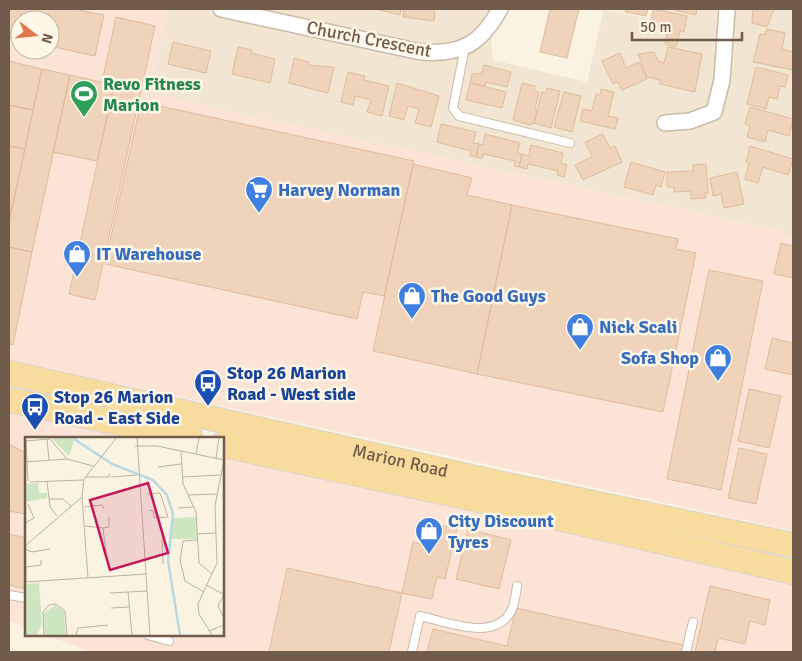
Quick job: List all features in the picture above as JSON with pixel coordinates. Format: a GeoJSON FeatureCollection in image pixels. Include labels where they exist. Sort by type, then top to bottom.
{"type":"FeatureCollection","features":[{"type":"Feature","properties":{"kind":"main road","name":"Marion Road"},"geometry":{"type":"LineString","coordinates":[[9,373],[793,545]]}},
{"type":"Feature","properties":{"kind":"main road"},"geometry":{"type":"LineString","coordinates":[[9,400],[186,437]]}},
{"type":"Feature","properties":{"kind":"main road","name":"Marion Road"},"geometry":{"type":"LineString","coordinates":[[224,445],[502,505],[793,572]]}},
{"type":"Feature","properties":{"kind":"street","name":"Church Crescent"},"geometry":{"type":"LineString","coordinates":[[220,9],[421,52],[442,54],[465,47],[489,29],[500,9]]}},
{"type":"Feature","properties":{"kind":"street"},"geometry":{"type":"LineString","coordinates":[[665,123],[690,120],[714,112],[722,80],[727,9]]}},
{"type":"Feature","properties":{"kind":"lane"},"geometry":{"type":"LineString","coordinates":[[465,47],[453,108],[459,116],[570,143]]}},
{"type":"Feature","properties":{"kind":"lane"},"geometry":{"type":"LineString","coordinates":[[412,652],[420,616],[484,630],[495,627],[503,621],[512,609],[518,586]]}},
{"type":"Feature","properties":{"kind":"lane"},"geometry":{"type":"LineString","coordinates":[[9,595],[25,598]]}},
{"type":"Feature","properties":{"kind":"lane"},"geometry":{"type":"LineString","coordinates":[[686,652],[693,622]]}},
{"type":"Feature","properties":{"kind":"lane"},"geometry":{"type":"LineString","coordinates":[[152,636],[169,641]]}},
{"type":"Feature","properties":{"kind":"shaded area"},"geometry":{"type":"Polygon","coordinates":[[[9,9],[168,9],[150,94],[781,231],[781,235],[793,237],[793,531],[9,360],[9,9]]]}},
{"type":"Feature","properties":{"kind":"shaded area"},"geometry":{"type":"Polygon","coordinates":[[[168,9],[489,9],[493,60],[587,82],[604,9],[649,19],[652,9],[793,9],[793,237],[780,235],[781,231],[149,94],[168,9]]]}},
{"type":"Feature","properties":{"kind":"shaded area"},"geometry":{"type":"Polygon","coordinates":[[[9,411],[129,437],[25,437],[25,627],[9,620],[9,411]]]}},
{"type":"Feature","properties":{"kind":"shaded area"},"geometry":{"type":"Polygon","coordinates":[[[224,458],[793,581],[793,652],[91,652],[49,636],[224,636],[224,458]]]}},
{"type":"Feature","properties":{"kind":"building"},"geometry":{"type":"Polygon","coordinates":[[[9,9],[74,9],[104,15],[95,56],[60,48],[60,10],[10,10],[9,37],[9,9]]]}},
{"type":"Feature","properties":{"kind":"building"},"geometry":{"type":"Polygon","coordinates":[[[377,9],[401,9],[400,15],[377,9]]]}},
{"type":"Feature","properties":{"kind":"building"},"geometry":{"type":"Polygon","coordinates":[[[404,9],[435,9],[434,21],[403,17],[404,9]]]}},
{"type":"Feature","properties":{"kind":"building"},"geometry":{"type":"Polygon","coordinates":[[[550,9],[579,9],[567,58],[540,52],[550,9]]]}},
{"type":"Feature","properties":{"kind":"building"},"geometry":{"type":"Polygon","coordinates":[[[626,9],[648,9],[646,16],[625,12],[626,9]]]}},
{"type":"Feature","properties":{"kind":"building"},"geometry":{"type":"Polygon","coordinates":[[[654,9],[687,16],[684,32],[680,31],[676,47],[665,44],[667,33],[661,32],[662,27],[650,24],[654,9]]]}},
{"type":"Feature","properties":{"kind":"building"},"geometry":{"type":"Polygon","coordinates":[[[671,9],[697,9],[696,15],[671,9]]]}},
{"type":"Feature","properties":{"kind":"building"},"geometry":{"type":"Polygon","coordinates":[[[753,9],[774,9],[767,27],[752,23],[753,9]]]}},
{"type":"Feature","properties":{"kind":"building"},"geometry":{"type":"Polygon","coordinates":[[[116,17],[155,26],[141,91],[102,82],[116,17]]]}},
{"type":"Feature","properties":{"kind":"building"},"geometry":{"type":"Polygon","coordinates":[[[767,29],[785,33],[782,49],[793,52],[793,70],[753,62],[760,34],[765,35],[767,29]]]}},
{"type":"Feature","properties":{"kind":"building"},"geometry":{"type":"Polygon","coordinates":[[[173,42],[211,51],[206,73],[168,64],[173,42]]]}},
{"type":"Feature","properties":{"kind":"building"},"geometry":{"type":"Polygon","coordinates":[[[238,47],[252,50],[251,53],[275,59],[270,83],[232,74],[238,47]]]}},
{"type":"Feature","properties":{"kind":"building"},"geometry":{"type":"Polygon","coordinates":[[[668,47],[702,54],[695,92],[660,84],[660,80],[647,77],[638,54],[654,52],[658,61],[664,63],[668,47]]]}},
{"type":"Feature","properties":{"kind":"building"},"geometry":{"type":"Polygon","coordinates":[[[620,53],[626,68],[639,62],[647,79],[622,90],[618,82],[613,84],[602,61],[620,53]]]}},
{"type":"Feature","properties":{"kind":"building"},"geometry":{"type":"Polygon","coordinates":[[[294,58],[309,62],[308,65],[334,67],[328,93],[289,83],[294,58]]]}},
{"type":"Feature","properties":{"kind":"building"},"geometry":{"type":"Polygon","coordinates":[[[9,61],[42,69],[33,110],[9,105],[9,61]]]}},
{"type":"Feature","properties":{"kind":"building"},"geometry":{"type":"Polygon","coordinates":[[[484,65],[511,72],[507,87],[486,82],[485,86],[470,83],[472,74],[482,73],[484,65]]]}},
{"type":"Feature","properties":{"kind":"building"},"geometry":{"type":"Polygon","coordinates":[[[756,67],[788,75],[785,87],[780,86],[777,99],[769,97],[766,109],[747,104],[756,67]]]}},
{"type":"Feature","properties":{"kind":"building"},"geometry":{"type":"Polygon","coordinates":[[[42,69],[70,75],[32,252],[9,247],[9,222],[42,69]]]}},
{"type":"Feature","properties":{"kind":"building"},"geometry":{"type":"Polygon","coordinates":[[[348,72],[365,76],[364,80],[389,86],[382,116],[367,112],[371,100],[355,96],[353,105],[341,102],[348,72]]]}},
{"type":"Feature","properties":{"kind":"building","name":"Revo Fitness Marion"},"geometry":{"type":"Polygon","coordinates":[[[70,75],[114,85],[97,161],[53,152],[70,75]]]}},
{"type":"Feature","properties":{"kind":"building"},"geometry":{"type":"Polygon","coordinates":[[[397,83],[439,96],[431,127],[415,123],[419,109],[408,106],[404,120],[389,116],[397,83]]]}},
{"type":"Feature","properties":{"kind":"building"},"geometry":{"type":"Polygon","coordinates":[[[470,83],[506,92],[502,108],[466,100],[470,83]]]}},
{"type":"Feature","properties":{"kind":"building"},"geometry":{"type":"Polygon","coordinates":[[[522,83],[535,86],[534,91],[539,92],[534,123],[531,125],[513,120],[522,83]]]}},
{"type":"Feature","properties":{"kind":"building"},"geometry":{"type":"Polygon","coordinates":[[[114,85],[141,91],[95,300],[69,294],[114,85]]]}},
{"type":"Feature","properties":{"kind":"building"},"geometry":{"type":"Polygon","coordinates":[[[547,88],[560,91],[551,128],[534,123],[542,92],[546,93],[547,88]]]}},
{"type":"Feature","properties":{"kind":"building"},"geometry":{"type":"Polygon","coordinates":[[[601,89],[614,92],[608,116],[618,118],[615,129],[580,121],[583,109],[592,111],[596,94],[600,95],[601,89]]]}},
{"type":"Feature","properties":{"kind":"building"},"geometry":{"type":"Polygon","coordinates":[[[564,92],[581,96],[572,132],[554,127],[564,92]]]}},
{"type":"Feature","properties":{"kind":"building","name":"Harvey Norman"},"geometry":{"type":"Polygon","coordinates":[[[141,102],[414,161],[384,296],[363,292],[357,319],[105,264],[141,102]]]}},
{"type":"Feature","properties":{"kind":"building"},"geometry":{"type":"Polygon","coordinates":[[[9,105],[33,110],[25,149],[9,146],[9,105]]]}},
{"type":"Feature","properties":{"kind":"building"},"geometry":{"type":"Polygon","coordinates":[[[750,107],[793,119],[789,136],[768,130],[765,142],[747,137],[750,126],[745,124],[750,107]]]}},
{"type":"Feature","properties":{"kind":"building"},"geometry":{"type":"Polygon","coordinates":[[[441,124],[476,132],[473,143],[479,144],[476,157],[470,156],[471,151],[437,142],[441,124]]]}},
{"type":"Feature","properties":{"kind":"building"},"geometry":{"type":"Polygon","coordinates":[[[485,134],[520,143],[517,153],[522,154],[519,167],[514,166],[515,161],[484,154],[482,159],[476,157],[479,144],[483,145],[485,134]]]}},
{"type":"Feature","properties":{"kind":"building"},"geometry":{"type":"Polygon","coordinates":[[[603,134],[610,148],[615,146],[622,162],[583,180],[575,165],[592,157],[585,142],[603,134]]]}},
{"type":"Feature","properties":{"kind":"building"},"geometry":{"type":"Polygon","coordinates":[[[531,145],[563,153],[561,163],[567,165],[564,177],[557,175],[558,171],[528,164],[527,169],[519,167],[522,154],[529,156],[531,145]]]}},
{"type":"Feature","properties":{"kind":"building"},"geometry":{"type":"Polygon","coordinates":[[[9,146],[25,149],[9,222],[9,146]]]}},
{"type":"Feature","properties":{"kind":"building"},"geometry":{"type":"Polygon","coordinates":[[[750,146],[793,159],[788,175],[763,167],[758,183],[745,179],[749,163],[746,162],[750,146]]]}},
{"type":"Feature","properties":{"kind":"building"},"geometry":{"type":"Polygon","coordinates":[[[631,162],[665,172],[661,187],[656,185],[653,195],[624,187],[631,162]]]}},
{"type":"Feature","properties":{"kind":"building"},"geometry":{"type":"Polygon","coordinates":[[[413,164],[472,178],[467,195],[512,205],[477,374],[373,351],[413,164]]]}},
{"type":"Feature","properties":{"kind":"building"},"geometry":{"type":"Polygon","coordinates":[[[706,164],[708,193],[705,193],[706,198],[691,199],[691,191],[674,192],[674,187],[667,187],[667,172],[693,171],[693,165],[706,164]]]}},
{"type":"Feature","properties":{"kind":"building"},"geometry":{"type":"Polygon","coordinates":[[[737,172],[744,204],[724,208],[721,194],[713,196],[710,178],[737,172]]]}},
{"type":"Feature","properties":{"kind":"building"},"geometry":{"type":"Polygon","coordinates":[[[512,205],[678,239],[676,249],[696,253],[663,412],[477,374],[512,205]]]}},
{"type":"Feature","properties":{"kind":"building"},"geometry":{"type":"Polygon","coordinates":[[[781,243],[793,246],[793,278],[774,274],[781,243]]]}},
{"type":"Feature","properties":{"kind":"building"},"geometry":{"type":"Polygon","coordinates":[[[9,247],[32,252],[13,345],[9,344],[9,247]]]}},
{"type":"Feature","properties":{"kind":"building"},"geometry":{"type":"Polygon","coordinates":[[[709,270],[763,281],[721,490],[667,479],[709,270]]]}},
{"type":"Feature","properties":{"kind":"building"},"geometry":{"type":"Polygon","coordinates":[[[772,338],[793,343],[793,375],[765,369],[772,338]]]}},
{"type":"Feature","properties":{"kind":"building"},"geometry":{"type":"Polygon","coordinates":[[[749,389],[781,396],[769,448],[738,441],[749,389]]]}},
{"type":"Feature","properties":{"kind":"building"},"geometry":{"type":"Polygon","coordinates":[[[9,444],[25,452],[25,514],[9,511],[9,444]]]}},
{"type":"Feature","properties":{"kind":"building"},"geometry":{"type":"Polygon","coordinates":[[[739,448],[767,454],[756,504],[728,498],[739,448]]]}},
{"type":"Feature","properties":{"kind":"building"},"geometry":{"type":"Polygon","coordinates":[[[425,522],[457,529],[445,579],[437,577],[432,599],[402,593],[413,542],[420,544],[425,522]]]}},
{"type":"Feature","properties":{"kind":"building"},"geometry":{"type":"Polygon","coordinates":[[[468,529],[511,540],[499,589],[456,579],[468,529]]]}},
{"type":"Feature","properties":{"kind":"building"},"geometry":{"type":"Polygon","coordinates":[[[9,534],[25,538],[25,589],[9,585],[9,534]]]}},
{"type":"Feature","properties":{"kind":"building"},"geometry":{"type":"Polygon","coordinates":[[[287,568],[402,593],[389,652],[269,652],[287,568]]]}},
{"type":"Feature","properties":{"kind":"building"},"geometry":{"type":"Polygon","coordinates":[[[710,586],[770,600],[765,625],[750,621],[745,644],[718,638],[715,652],[695,652],[710,586]]]}},
{"type":"Feature","properties":{"kind":"building"},"geometry":{"type":"Polygon","coordinates":[[[516,608],[683,645],[682,652],[427,652],[433,629],[507,646],[516,608]]]}},
{"type":"Feature","properties":{"kind":"place","name":"Revo Fitness Marion"},"geometry":{"type":"Point","coordinates":[84,118]}},
{"type":"Feature","properties":{"kind":"place","name":"Harvey Norman"},"geometry":{"type":"Point","coordinates":[259,214]}},
{"type":"Feature","properties":{"kind":"place","name":"IT Warehouse"},"geometry":{"type":"Point","coordinates":[77,278]}},
{"type":"Feature","properties":{"kind":"place","name":"The Good Guys"},"geometry":{"type":"Point","coordinates":[412,320]}},
{"type":"Feature","properties":{"kind":"place","name":"Nick Scali"},"geometry":{"type":"Point","coordinates":[580,351]}},
{"type":"Feature","properties":{"kind":"place","name":"Sofa Shop"},"geometry":{"type":"Point","coordinates":[718,382]}},
{"type":"Feature","properties":{"kind":"place","name":"Stop 26 Marion Road - West side"},"geometry":{"type":"Point","coordinates":[208,407]}},
{"type":"Feature","properties":{"kind":"place","name":"Stop 26 Marion Road - East Side"},"geometry":{"type":"Point","coordinates":[35,431]}},
{"type":"Feature","properties":{"kind":"place","name":"City Discount Tyres"},"geometry":{"type":"Point","coordinates":[429,555]}}]}
